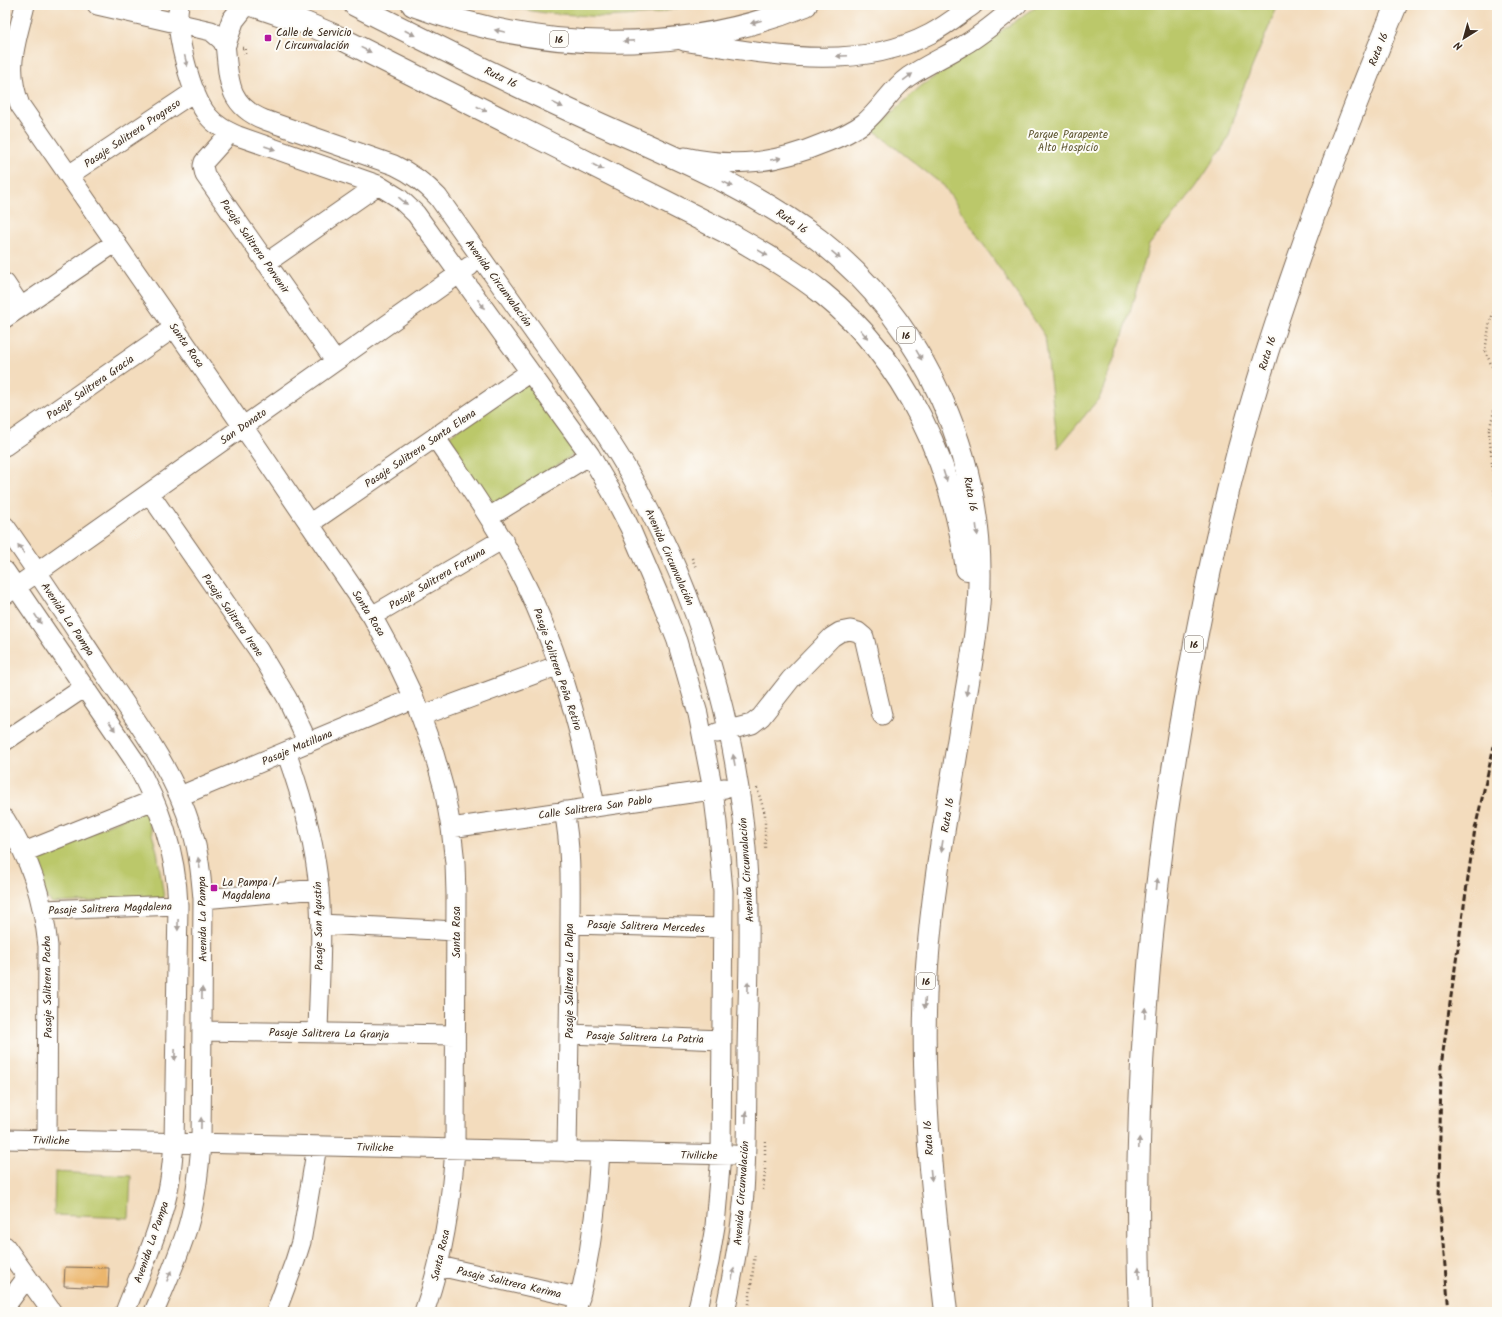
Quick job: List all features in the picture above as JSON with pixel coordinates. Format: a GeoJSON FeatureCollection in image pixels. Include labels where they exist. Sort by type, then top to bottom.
{"type":"FeatureCollection","features":[{"type":"Feature","properties":{"kind":"highway"},"geometry":{"type":"LineString","coordinates":[[225,44],[233,20],[244,5]]}},
{"type":"Feature","properties":{"kind":"highway"},"geometry":{"type":"LineString","coordinates":[[252,5],[338,36],[730,234],[794,273],[821,292],[860,329],[893,370],[920,415],[940,459],[951,494],[965,553],[970,586],[973,652]]}},
{"type":"Feature","properties":{"kind":"highway","name":"Ruta 16"},"geometry":{"type":"LineString","coordinates":[[355,5],[464,60],[745,192],[775,210],[821,242],[842,260],[881,301],[914,346],[937,389],[951,423],[969,481],[974,511],[979,567],[979,595],[973,652],[938,873],[928,961],[924,1021],[927,1123],[930,1165],[946,1312]]}},
{"type":"Feature","properties":{"kind":"highway","name":"16"},"geometry":{"type":"LineString","coordinates":[[413,5],[479,26],[537,37],[600,41],[634,41],[693,36],[771,18],[806,5]]}},
{"type":"Feature","properties":{"kind":"highway","name":"Ruta 16"},"geometry":{"type":"LineString","coordinates":[[1140,1312],[1138,1172],[1142,1058],[1149,954],[1168,797],[1195,639],[1233,470],[1281,307],[1329,170],[1396,5]]}},
{"type":"Feature","properties":{"kind":"street","name":"Santa Rosa"},"geometry":{"type":"LineString","coordinates":[[25,5],[12,59],[12,80],[20,105],[175,327],[372,616],[414,698],[433,750],[442,783],[451,828],[456,894],[455,1149],[450,1210],[439,1266],[424,1312]]}},
{"type":"Feature","properties":{"kind":"street"},"geometry":{"type":"LineString","coordinates":[[97,5],[179,14],[211,31],[225,44]]}},
{"type":"Feature","properties":{"kind":"street"},"geometry":{"type":"LineString","coordinates":[[668,38],[757,53],[815,57],[863,55],[898,47],[929,34],[972,5]]}},
{"type":"Feature","properties":{"kind":"street"},"geometry":{"type":"LineString","coordinates":[[642,144],[679,156],[717,163],[758,162],[779,159],[800,153],[844,135],[859,126],[873,115],[896,88],[908,77],[979,35],[1017,5]]}},
{"type":"Feature","properties":{"kind":"street","name":"Avenida Circunvalación"},"geometry":{"type":"LineString","coordinates":[[179,14],[186,62],[198,100],[208,116],[222,128],[230,133],[255,143],[378,185],[400,198],[416,214],[590,455],[630,528],[663,605],[688,677],[702,736],[713,790],[721,857],[723,891],[721,1155],[715,1226],[709,1262],[697,1312]]}},
{"type":"Feature","properties":{"kind":"street","name":"Avenida Circunvalación"},"geometry":{"type":"LineString","coordinates":[[225,44],[230,86],[240,104],[247,111],[265,120],[394,164],[406,170],[429,187],[609,439],[647,504],[679,573],[694,611],[707,650],[728,730],[748,785],[745,840],[750,924],[746,1156],[740,1232],[725,1312]]}},
{"type":"Feature","properties":{"kind":"street","name":"Pasaje Salitrera Progreso"},"geometry":{"type":"LineString","coordinates":[[69,175],[195,91]]}},
{"type":"Feature","properties":{"kind":"street","name":"Pasaje Salitrera Porvenir"},"geometry":{"type":"LineString","coordinates":[[230,133],[206,158],[203,171],[335,361]]}},
{"type":"Feature","properties":{"kind":"street"},"geometry":{"type":"LineString","coordinates":[[266,263],[378,185]]}},
{"type":"Feature","properties":{"kind":"street"},"geometry":{"type":"LineString","coordinates":[[5,318],[116,242]]}},
{"type":"Feature","properties":{"kind":"street","name":"San Donato"},"geometry":{"type":"LineString","coordinates":[[10,591],[481,258]]}},
{"type":"Feature","properties":{"kind":"street"},"geometry":{"type":"LineString","coordinates":[[5,283],[21,307]]}},
{"type":"Feature","properties":{"kind":"street","name":"Pasaje Salitrera Gracia"},"geometry":{"type":"LineString","coordinates":[[5,446],[175,327]]}},
{"type":"Feature","properties":{"kind":"street","name":"Pasaje Salitrera Santa Elena"},"geometry":{"type":"LineString","coordinates":[[309,524],[530,372]]}},
{"type":"Feature","properties":{"kind":"street","name":"Pasaje Salitrera Peña Retiro"},"geometry":{"type":"LineString","coordinates":[[435,438],[490,517],[535,602],[571,701],[581,738],[595,807]]}},
{"type":"Feature","properties":{"kind":"street"},"geometry":{"type":"LineString","coordinates":[[490,517],[590,455]]}},
{"type":"Feature","properties":{"kind":"street","name":"Pasaje Salitrera Irene"},"geometry":{"type":"LineString","coordinates":[[149,493],[259,651],[287,698],[308,743]]}},
{"type":"Feature","properties":{"kind":"street","name":"Avenida La Pampa"},"geometry":{"type":"LineString","coordinates":[[5,526],[155,749],[180,796],[197,848],[203,899],[201,1143],[197,1184],[188,1225],[181,1247],[154,1312]]}},
{"type":"Feature","properties":{"kind":"street","name":"Pasaje Salitrera Fortuna"},"geometry":{"type":"LineString","coordinates":[[372,616],[502,539]]}},
{"type":"Feature","properties":{"kind":"street","name":"Avenida La Pampa"},"geometry":{"type":"LineString","coordinates":[[5,571],[10,591],[85,687],[134,760],[154,800],[167,835],[177,882],[178,906],[174,1143],[169,1187],[157,1230],[125,1312]]}},
{"type":"Feature","properties":{"kind":"street"},"geometry":{"type":"LineString","coordinates":[[702,736],[752,724],[761,716],[791,679],[832,637],[840,632],[850,630],[858,632],[864,636],[882,715]]}},
{"type":"Feature","properties":{"kind":"street"},"geometry":{"type":"LineString","coordinates":[[421,716],[559,665]]}},
{"type":"Feature","properties":{"kind":"street"},"geometry":{"type":"LineString","coordinates":[[5,741],[85,687]]}},
{"type":"Feature","properties":{"kind":"street","name":"Pasaje Matillana"},"geometry":{"type":"LineString","coordinates":[[180,796],[414,698]]}},
{"type":"Feature","properties":{"kind":"street","name":"Pasaje San Agustín"},"geometry":{"type":"LineString","coordinates":[[286,752],[307,818],[315,857],[319,889],[321,924],[318,1032]]}},
{"type":"Feature","properties":{"kind":"street","name":"Calle Salitrera San Pablo"},"geometry":{"type":"LineString","coordinates":[[451,828],[748,785]]}},
{"type":"Feature","properties":{"kind":"street"},"geometry":{"type":"LineString","coordinates":[[24,852],[154,800]]}},
{"type":"Feature","properties":{"kind":"street","name":"Pasaje Salitrera La Palpa"},"geometry":{"type":"LineString","coordinates":[[564,811],[569,851],[570,924],[567,1152]]}},
{"type":"Feature","properties":{"kind":"street","name":"Pasaje Salitrera Pacha"},"geometry":{"type":"LineString","coordinates":[[5,819],[24,852],[32,871],[43,910],[48,946],[48,1140]]}},
{"type":"Feature","properties":{"kind":"street"},"geometry":{"type":"LineString","coordinates":[[203,899],[319,889]]}},
{"type":"Feature","properties":{"kind":"street","name":"Pasaje Salitrera Magdalena"},"geometry":{"type":"LineString","coordinates":[[43,910],[178,906]]}},
{"type":"Feature","properties":{"kind":"street"},"geometry":{"type":"LineString","coordinates":[[321,924],[456,931]]}},
{"type":"Feature","properties":{"kind":"street","name":"Pasaje Salitrera Mercedes"},"geometry":{"type":"LineString","coordinates":[[570,924],[722,928]]}},
{"type":"Feature","properties":{"kind":"street","name":"Pasaje Salitrera La Granja"},"geometry":{"type":"LineString","coordinates":[[202,1030],[455,1035]]}},
{"type":"Feature","properties":{"kind":"street","name":"Pasaje Salitrera La Patria"},"geometry":{"type":"LineString","coordinates":[[569,1034],[722,1040]]}},
{"type":"Feature","properties":{"kind":"street","name":"Tiviliche"},"geometry":{"type":"LineString","coordinates":[[5,1139],[746,1156]]}},
{"type":"Feature","properties":{"kind":"street"},"geometry":{"type":"LineString","coordinates":[[276,1312],[301,1242],[317,1146]]}},
{"type":"Feature","properties":{"kind":"street"},"geometry":{"type":"LineString","coordinates":[[578,1305],[593,1227],[600,1152]]}},
{"type":"Feature","properties":{"kind":"street"},"geometry":{"type":"LineString","coordinates":[[5,1246],[52,1312]]}},
{"type":"Feature","properties":{"kind":"street","name":"Pasaje Salitrera Kerima"},"geometry":{"type":"LineString","coordinates":[[439,1266],[578,1305]]}},
{"type":"Feature","properties":{"kind":"street"},"geometry":{"type":"LineString","coordinates":[[5,1307],[27,1277]]}},
{"type":"Feature","properties":{"kind":"path"},"geometry":{"type":"LineString","coordinates":[[225,44],[245,48],[244,64]]}},
{"type":"Feature","properties":{"kind":"path"},"geometry":{"type":"LineString","coordinates":[[1497,305],[1490,321],[1485,351],[1497,377]]}},
{"type":"Feature","properties":{"kind":"path"},"geometry":{"type":"LineString","coordinates":[[1497,399],[1489,431],[1497,516]]}},
{"type":"Feature","properties":{"kind":"path"},"geometry":{"type":"LineString","coordinates":[[691,556],[697,570]]}},
{"type":"Feature","properties":{"kind":"path"},"geometry":{"type":"LineString","coordinates":[[748,785],[764,814],[765,853]]}},
{"type":"Feature","properties":{"kind":"path"},"geometry":{"type":"LineString","coordinates":[[762,1195],[765,1172],[765,1140]]}},
{"type":"Feature","properties":{"kind":"path"},"geometry":{"type":"LineString","coordinates":[[748,1312],[756,1250]]}},
{"type":"Feature","properties":{"kind":"green space"},"geometry":{"type":"Polygon","coordinates":[[[496,5],[688,5],[655,14],[604,17],[545,13],[496,5]]]}},
{"type":"Feature","properties":{"kind":"green space","name":"Parque Parapente Alto Hospicio"},"geometry":{"type":"Polygon","coordinates":[[[1039,5],[1278,5],[1240,96],[1228,139],[1196,187],[1149,245],[1126,326],[1100,397],[1058,448],[1045,336],[944,186],[873,130],[921,86],[1039,5]]]}},
{"type":"Feature","properties":{"kind":"green space"},"geometry":{"type":"Polygon","coordinates":[[[524,383],[530,385],[577,452],[497,506],[488,505],[447,447],[449,436],[524,383]]]}},
{"type":"Feature","properties":{"kind":"green space"},"geometry":{"type":"Polygon","coordinates":[[[145,810],[157,851],[164,898],[52,903],[44,895],[35,854],[145,810]]]}},
{"type":"Feature","properties":{"kind":"green space"},"geometry":{"type":"Polygon","coordinates":[[[55,1172],[131,1176],[129,1218],[54,1215],[55,1172]]]}},
{"type":"Feature","properties":{"kind":"building"},"geometry":{"type":"Polygon","coordinates":[[[65,1267],[109,1268],[108,1288],[64,1286],[65,1267]]]}},
{"type":"Feature","properties":{"kind":"railway"},"geometry":{"type":"LineString","coordinates":[[1449,1312],[1439,1198],[1441,1066],[1475,829],[1497,733]]}},
{"type":"Feature","properties":{"kind":"place","name":"Calle de Servicio / Circunvalación"},"geometry":{"type":"Point","coordinates":[268,38]}},
{"type":"Feature","properties":{"kind":"place","name":"La Pampa / Magdalena"},"geometry":{"type":"Point","coordinates":[214,888]}}]}
